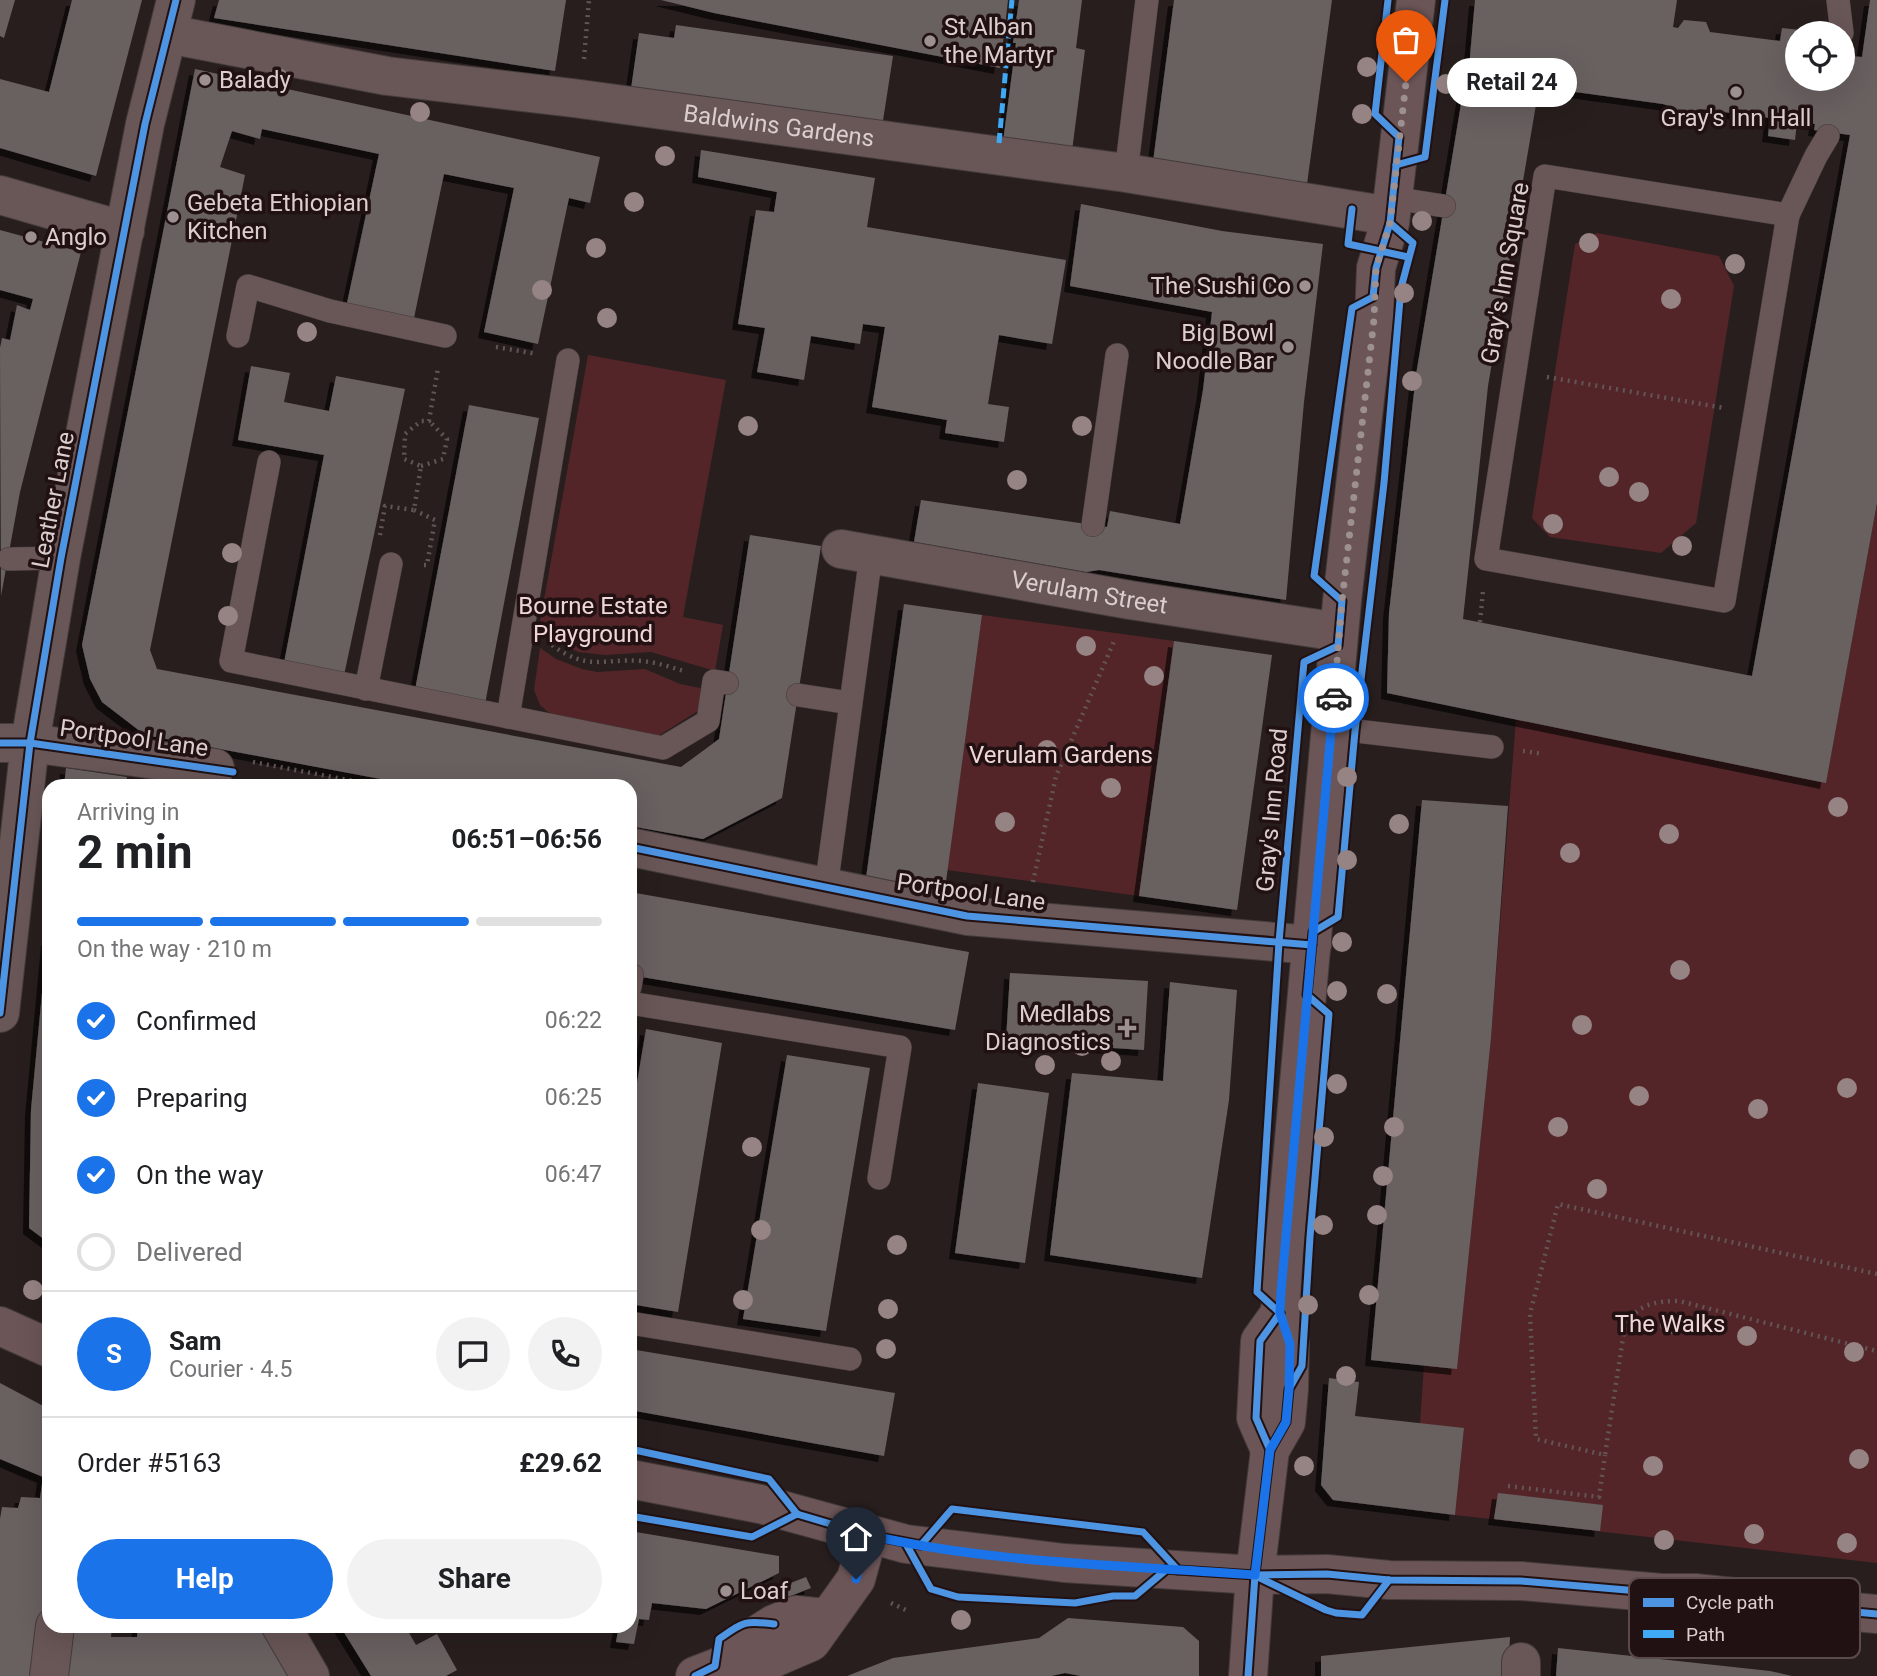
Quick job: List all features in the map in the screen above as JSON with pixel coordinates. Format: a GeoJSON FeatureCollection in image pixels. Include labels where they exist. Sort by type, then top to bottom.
{"type":"FeatureCollection","features":[{"type":"Feature","properties":{"kind":"main road"},"geometry":{"type":"LineString","coordinates":[[1248,1676],[1255,1575],[1270,1450],[1286,1422],[1289,1389],[1290,1344],[1280,1313],[1284,1252],[1339,632],[1374,319],[1376,268],[1392,207],[1416,0]]}},
{"type":"Feature","properties":{"kind":"main road"},"geometry":{"type":"LineString","coordinates":[[0,1326],[42,1345]]}},
{"type":"Feature","properties":{"kind":"main road"},"geometry":{"type":"LineString","coordinates":[[637,1480],[760,1504],[906,1544],[1063,1563],[1255,1575],[1327,1574],[1389,1580],[1521,1581],[1629,1590]]}},
{"type":"Feature","properties":{"kind":"main road"},"geometry":{"type":"LineString","coordinates":[[695,1676],[731,1662],[749,1640],[774,1624],[796,1615],[826,1618],[856,1579],[868,1535]]}},
{"type":"Feature","properties":{"kind":"street","name":"Baldwins Gardens"},"geometry":{"type":"LineString","coordinates":[[172,17],[387,76],[573,98],[1392,207]]}},
{"type":"Feature","properties":{"kind":"street","name":"Leather Lane"},"geometry":{"type":"LineString","coordinates":[[0,1013],[15,743],[61,558],[145,124],[172,17]]}},
{"type":"Feature","properties":{"kind":"street"},"geometry":{"type":"LineString","coordinates":[[0,195],[125,231]]}},
{"type":"Feature","properties":{"kind":"street","name":"Verulam Street"},"geometry":{"type":"LineString","coordinates":[[856,552],[1085,582],[1339,632]]}},
{"type":"Feature","properties":{"kind":"street","name":"Portpool Lane"},"geometry":{"type":"LineString","coordinates":[[15,743],[221,761]]}},
{"type":"Feature","properties":{"kind":"street","name":"Portpool Lane"},"geometry":{"type":"LineString","coordinates":[[637,848],[968,916],[1312,945]]}},
{"type":"Feature","properties":{"kind":"street"},"geometry":{"type":"LineString","coordinates":[[49,1676],[54,1633]]}},
{"type":"Feature","properties":{"kind":"street"},"geometry":{"type":"LineString","coordinates":[[285,1633],[310,1676]]}},
{"type":"Feature","properties":{"kind":"lane"},"geometry":{"type":"LineString","coordinates":[[1126,173],[1147,0]]}},
{"type":"Feature","properties":{"kind":"lane"},"geometry":{"type":"LineString","coordinates":[[1838,0],[1841,21]]}},
{"type":"Feature","properties":{"kind":"lane"},"geometry":{"type":"LineString","coordinates":[[1788,215],[1828,136]]}},
{"type":"Feature","properties":{"kind":"lane","name":"Gray's Inn Square"},"geometry":{"type":"LineString","coordinates":[[1545,176],[1788,215],[1724,601],[1486,559],[1515,372],[1528,221],[1545,176]]}},
{"type":"Feature","properties":{"kind":"lane"},"geometry":{"type":"LineString","coordinates":[[1392,207],[1444,206]]}},
{"type":"Feature","properties":{"kind":"lane"},"geometry":{"type":"LineString","coordinates":[[238,336],[248,286],[330,311],[445,336]]}},
{"type":"Feature","properties":{"kind":"lane"},"geometry":{"type":"LineString","coordinates":[[1093,525],[1117,355]]}},
{"type":"Feature","properties":{"kind":"lane"},"geometry":{"type":"LineString","coordinates":[[516,724],[568,360]]}},
{"type":"Feature","properties":{"kind":"lane"},"geometry":{"type":"LineString","coordinates":[[268,462],[230,672],[366,689],[516,724],[663,748],[708,721],[714,681],[727,683]]}},
{"type":"Feature","properties":{"kind":"lane"},"geometry":{"type":"LineString","coordinates":[[826,888],[850,703],[856,552]]}},
{"type":"Feature","properties":{"kind":"lane"},"geometry":{"type":"LineString","coordinates":[[9,559],[61,558]]}},
{"type":"Feature","properties":{"kind":"lane"},"geometry":{"type":"LineString","coordinates":[[366,689],[391,564]]}},
{"type":"Feature","properties":{"kind":"lane"},"geometry":{"type":"LineString","coordinates":[[798,695],[850,703]]}},
{"type":"Feature","properties":{"kind":"lane"},"geometry":{"type":"LineString","coordinates":[[1331,728],[1502,749]]}},
{"type":"Feature","properties":{"kind":"lane"},"geometry":{"type":"LineString","coordinates":[[637,1004],[900,1047],[879,1178]]}},
{"type":"Feature","properties":{"kind":"lane"},"geometry":{"type":"LineString","coordinates":[[637,1324],[850,1359]]}},
{"type":"Feature","properties":{"kind":"path"},"geometry":{"type":"LineString","coordinates":[[583,63],[589,0]]}},
{"type":"Feature","properties":{"kind":"path"},"geometry":{"type":"LineString","coordinates":[[429,421],[445,336]]}},
{"type":"Feature","properties":{"kind":"path"},"geometry":{"type":"LineString","coordinates":[[496,347],[568,360]]}},
{"type":"Feature","properties":{"kind":"path"},"geometry":{"type":"LineString","coordinates":[[1515,372],[1757,414]]}},
{"type":"Feature","properties":{"kind":"path"},"geometry":{"type":"LineString","coordinates":[[421,421],[429,421],[447,439],[443,459],[421,466],[404,459],[405,434],[421,421]]}},
{"type":"Feature","properties":{"kind":"path"},"geometry":{"type":"LineString","coordinates":[[414,510],[421,466]]}},
{"type":"Feature","properties":{"kind":"path"},"geometry":{"type":"LineString","coordinates":[[384,506],[414,510],[435,520],[427,565],[391,564],[377,561],[384,506]]}},
{"type":"Feature","properties":{"kind":"path"},"geometry":{"type":"LineString","coordinates":[[1030,893],[1056,776],[1119,630]]}},
{"type":"Feature","properties":{"kind":"path"},"geometry":{"type":"LineString","coordinates":[[545,639],[574,659],[597,664],[647,661],[695,674]]}},
{"type":"Feature","properties":{"kind":"path"},"geometry":{"type":"LineString","coordinates":[[571,666],[574,659]]}},
{"type":"Feature","properties":{"kind":"path"},"geometry":{"type":"LineString","coordinates":[[1502,749],[1543,754]]}},
{"type":"Feature","properties":{"kind":"path"},"geometry":{"type":"LineString","coordinates":[[221,761],[335,779]]}},
{"type":"Feature","properties":{"kind":"path"},"geometry":{"type":"LineString","coordinates":[[1605,1455],[1536,1439],[1530,1314],[1558,1204],[1877,1274]]}},
{"type":"Feature","properties":{"kind":"path"},"geometry":{"type":"LineString","coordinates":[[1508,1486],[1599,1497],[1625,1325],[1632,1313],[1645,1305],[1661,1301],[1679,1301],[1877,1350]]}},
{"type":"Feature","properties":{"kind":"path"},"geometry":{"type":"LineString","coordinates":[[891,1603],[908,1611]]}},
{"type":"Feature","properties":{"kind":"green space"},"geometry":{"type":"Polygon","coordinates":[[[1597,233],[1719,256],[1734,286],[1696,523],[1661,553],[1550,537],[1532,518],[1575,244],[1597,233]]]}},
{"type":"Feature","properties":{"kind":"green space"},"geometry":{"type":"Polygon","coordinates":[[[588,355],[726,380],[683,617],[723,625],[715,671],[651,652],[605,655],[578,652],[557,641],[540,622],[588,355]]]}},
{"type":"Feature","properties":{"kind":"green space","name":"The Walks"},"geometry":{"type":"Polygon","coordinates":[[[1877,503],[1877,1563],[1455,1515],[1464,1429],[1420,1424],[1424,1365],[1457,1368],[1491,1038],[1516,719],[1826,782],[1877,503]]]}},
{"type":"Feature","properties":{"kind":"green space","name":"Verulam Gardens"},"geometry":{"type":"Polygon","coordinates":[[[982,615],[1174,641],[1139,896],[947,870],[982,615]]]}},
{"type":"Feature","properties":{"kind":"green space","name":"Bourne Estate Playground"},"geometry":{"type":"Polygon","coordinates":[[[540,648],[556,659],[582,669],[597,672],[645,669],[680,684],[705,689],[701,709],[658,736],[557,716],[540,705],[534,690],[540,648]]]}},
{"type":"Feature","properties":{"kind":"building"},"geometry":{"type":"Polygon","coordinates":[[[0,0],[15,0],[4,38],[0,36],[0,0]]]}},
{"type":"Feature","properties":{"kind":"building"},"geometry":{"type":"Polygon","coordinates":[[[72,0],[142,0],[96,176],[0,148],[0,79],[49,92],[72,0]]]}},
{"type":"Feature","properties":{"kind":"building"},"geometry":{"type":"Polygon","coordinates":[[[219,0],[566,0],[555,71],[214,18],[219,0]]]}},
{"type":"Feature","properties":{"kind":"building","name":"St Alban the Martyr"},"geometry":{"type":"Polygon","coordinates":[[[661,0],[1008,0],[1000,68],[714,13],[661,0]]]}},
{"type":"Feature","properties":{"kind":"building"},"geometry":{"type":"Polygon","coordinates":[[[1019,0],[1082,0],[1076,48],[1085,50],[1072,151],[1003,142],[1019,0]]]}},
{"type":"Feature","properties":{"kind":"building"},"geometry":{"type":"Polygon","coordinates":[[[1174,0],[1332,0],[1307,184],[1153,162],[1174,0]]]}},
{"type":"Feature","properties":{"kind":"building"},"geometry":{"type":"Polygon","coordinates":[[[1475,0],[1677,0],[1673,27],[1678,28],[1684,20],[1706,22],[1710,32],[1780,41],[1782,28],[1785,28],[1785,91],[1855,91],[1855,56],[1862,57],[1870,0],[1877,0],[1877,503],[1826,783],[1387,693],[1389,613],[1416,375],[1465,80],[1468,79],[1475,0]],[[1539,87],[1488,386],[1463,619],[1752,676],[1850,135],[1814,130],[1815,124],[1797,122],[1795,140],[1768,136],[1770,118],[1700,109],[1695,116],[1674,113],[1669,106],[1539,87]]]}},
{"type":"Feature","properties":{"kind":"building"},"geometry":{"type":"Polygon","coordinates":[[[676,25],[893,56],[882,127],[631,89],[639,33],[674,38],[676,25]]]}},
{"type":"Feature","properties":{"kind":"building"},"geometry":{"type":"Polygon","coordinates":[[[195,69],[600,157],[590,203],[569,198],[538,344],[484,332],[514,188],[444,174],[414,318],[347,303],[379,154],[262,129],[260,139],[232,131],[220,167],[245,175],[150,650],[157,669],[681,767],[719,739],[750,535],[821,546],[782,798],[703,839],[637,827],[637,779],[381,779],[145,735],[102,702],[90,679],[82,645],[195,69]]]}},
{"type":"Feature","properties":{"kind":"building"},"geometry":{"type":"Polygon","coordinates":[[[701,150],[875,178],[867,227],[1066,260],[1052,344],[999,335],[988,404],[1009,407],[1004,442],[945,433],[947,420],[872,407],[885,327],[863,324],[860,344],[811,336],[804,380],[757,372],[765,328],[738,324],[756,210],[774,212],[777,192],[698,177],[701,150]]]}},
{"type":"Feature","properties":{"kind":"building"},"geometry":{"type":"Polygon","coordinates":[[[1081,204],[1222,231],[1323,244],[1304,402],[1286,600],[1099,570],[1086,572],[914,542],[921,500],[1107,527],[1110,511],[1180,524],[1203,390],[1212,312],[1070,286],[1081,204]]]}},
{"type":"Feature","properties":{"kind":"building"},"geometry":{"type":"Polygon","coordinates":[[[0,230],[81,252],[20,492],[1,596],[0,348],[2,338],[10,340],[17,305],[30,310],[33,299],[0,290],[0,230]]]}},
{"type":"Feature","properties":{"kind":"building"},"geometry":{"type":"Polygon","coordinates":[[[251,366],[290,373],[284,402],[329,411],[336,376],[405,389],[343,680],[283,668],[324,455],[238,440],[251,366]]]}},
{"type":"Feature","properties":{"kind":"building"},"geometry":{"type":"Polygon","coordinates":[[[469,405],[539,418],[485,704],[415,690],[469,405]]]}},
{"type":"Feature","properties":{"kind":"building"},"geometry":{"type":"Polygon","coordinates":[[[904,604],[982,615],[945,889],[866,878],[904,604]]]}},
{"type":"Feature","properties":{"kind":"building"},"geometry":{"type":"Polygon","coordinates":[[[1174,641],[1272,655],[1237,910],[1139,896],[1174,641]]]}},
{"type":"Feature","properties":{"kind":"building"},"geometry":{"type":"Polygon","coordinates":[[[66,768],[127,777],[127,779],[65,779],[66,768]]]}},
{"type":"Feature","properties":{"kind":"building"},"geometry":{"type":"Polygon","coordinates":[[[1422,800],[1508,806],[1491,1038],[1457,1369],[1371,1360],[1422,800]]]}},
{"type":"Feature","properties":{"kind":"building"},"geometry":{"type":"Polygon","coordinates":[[[637,893],[969,952],[955,1030],[637,976],[637,893]]]}},
{"type":"Feature","properties":{"kind":"building"},"geometry":{"type":"Polygon","coordinates":[[[1010,973],[1148,981],[1144,1050],[1006,1041],[1010,973]]]}},
{"type":"Feature","properties":{"kind":"building"},"geometry":{"type":"Polygon","coordinates":[[[1170,982],[1237,990],[1229,1100],[1202,1278],[1050,1255],[1072,1073],[1163,1081],[1170,982]]]}},
{"type":"Feature","properties":{"kind":"building"},"geometry":{"type":"Polygon","coordinates":[[[42,993],[42,1238],[29,1228],[31,1110],[42,993]]]}},
{"type":"Feature","properties":{"kind":"building"},"geometry":{"type":"Polygon","coordinates":[[[646,1029],[722,1043],[678,1312],[637,1305],[637,1083],[646,1029]]]}},
{"type":"Feature","properties":{"kind":"building"},"geometry":{"type":"Polygon","coordinates":[[[787,1055],[870,1068],[826,1331],[743,1319],[787,1055]]]}},
{"type":"Feature","properties":{"kind":"building"},"geometry":{"type":"Polygon","coordinates":[[[978,1083],[1049,1093],[1025,1263],[955,1253],[978,1083]]]}},
{"type":"Feature","properties":{"kind":"building"},"geometry":{"type":"Polygon","coordinates":[[[637,1350],[895,1393],[884,1456],[637,1411],[637,1350]]]}},
{"type":"Feature","properties":{"kind":"building"},"geometry":{"type":"Polygon","coordinates":[[[1329,1378],[1359,1382],[1355,1416],[1464,1428],[1455,1515],[1333,1500],[1321,1485],[1329,1378]]]}},
{"type":"Feature","properties":{"kind":"building"},"geometry":{"type":"Polygon","coordinates":[[[0,1383],[42,1405],[42,1477],[0,1459],[0,1383]]]}},
{"type":"Feature","properties":{"kind":"building"},"geometry":{"type":"Polygon","coordinates":[[[42,1484],[42,1619],[33,1676],[0,1676],[2,1507],[18,1508],[21,1497],[40,1498],[42,1484]]]}},
{"type":"Feature","properties":{"kind":"building"},"geometry":{"type":"Polygon","coordinates":[[[1498,1493],[1603,1505],[1600,1531],[1494,1519],[1498,1493]]]}},
{"type":"Feature","properties":{"kind":"building"},"geometry":{"type":"Polygon","coordinates":[[[637,1532],[779,1556],[779,1573],[706,1609],[652,1603],[649,1620],[639,1619],[637,1629],[637,1532]]]}},
{"type":"Feature","properties":{"kind":"building"},"geometry":{"type":"Polygon","coordinates":[[[806,1577],[811,1588],[788,1597],[783,1586],[806,1577]]]}},
{"type":"Feature","properties":{"kind":"building"},"geometry":{"type":"Polygon","coordinates":[[[1068,1618],[1183,1627],[1199,1641],[1199,1676],[1081,1676],[1065,1673],[1051,1676],[847,1676],[893,1658],[1039,1638],[1068,1618]]]}},
{"type":"Feature","properties":{"kind":"building"},"geometry":{"type":"Polygon","coordinates":[[[67,1633],[111,1633],[111,1637],[137,1637],[137,1633],[273,1633],[298,1676],[61,1676],[67,1633]]]}},
{"type":"Feature","properties":{"kind":"building"},"geometry":{"type":"Polygon","coordinates":[[[344,1633],[409,1633],[416,1645],[437,1634],[457,1670],[446,1676],[371,1676],[344,1633]]]}},
{"type":"Feature","properties":{"kind":"building"},"geometry":{"type":"Polygon","coordinates":[[[618,1633],[636,1633],[634,1644],[616,1642],[618,1633]]]}},
{"type":"Feature","properties":{"kind":"building"},"geometry":{"type":"Polygon","coordinates":[[[1510,1637],[1508,1676],[1321,1676],[1321,1656],[1510,1637]]]}},
{"type":"Feature","properties":{"kind":"building"},"geometry":{"type":"Polygon","coordinates":[[[1558,1648],[1629,1656],[1629,1658],[1770,1671],[1792,1676],[1556,1676],[1558,1648]]]}},
{"type":"Feature","properties":{"kind":"marked path"},"geometry":{"type":"LineString","coordinates":[[999,143],[1012,0]]}},
{"type":"Feature","properties":{"kind":"cycle path"},"geometry":{"type":"LineString","coordinates":[[0,1013],[30,743],[61,558],[145,124],[176,0]]}},
{"type":"Feature","properties":{"kind":"cycle path","name":"Gray's Inn Road"},"geometry":{"type":"LineString","coordinates":[[1270,1450],[1256,1418],[1260,1341],[1280,1313],[1257,1292],[1279,942],[1304,662],[1338,646],[1342,601],[1314,576],[1352,308],[1373,297],[1376,268],[1390,223],[1399,137],[1375,114],[1388,0]]}},
{"type":"Feature","properties":{"kind":"cycle path"},"geometry":{"type":"LineString","coordinates":[[1396,165],[1425,157],[1445,0]]}},
{"type":"Feature","properties":{"kind":"cycle path"},"geometry":{"type":"LineString","coordinates":[[1352,209],[1348,244],[1408,257]]}},
{"type":"Feature","properties":{"kind":"cycle path"},"geometry":{"type":"LineString","coordinates":[[1248,1676],[1255,1575],[1270,1450],[1286,1422],[1289,1389],[1302,1366],[1329,1014],[1307,995],[1313,932],[1338,917],[1355,731],[1384,483],[1401,288],[1413,243],[1390,223]]}},
{"type":"Feature","properties":{"kind":"cycle path"},"geometry":{"type":"LineString","coordinates":[[0,743],[30,743],[233,772]]}},
{"type":"Feature","properties":{"kind":"cycle path"},"geometry":{"type":"LineString","coordinates":[[637,848],[967,916],[1312,945]]}},
{"type":"Feature","properties":{"kind":"cycle path"},"geometry":{"type":"LineString","coordinates":[[637,1451],[769,1479],[797,1514]]}},
{"type":"Feature","properties":{"kind":"cycle path"},"geometry":{"type":"LineString","coordinates":[[637,1517],[752,1537],[797,1514],[868,1535],[921,1545],[952,1509],[1143,1532],[1178,1570]]}},
{"type":"Feature","properties":{"kind":"cycle path"},"geometry":{"type":"LineString","coordinates":[[906,1544],[931,1589],[958,1597],[1075,1603],[1113,1596],[1135,1596],[1167,1569],[1255,1575],[1327,1574],[1389,1580],[1521,1581],[1629,1590]]}},
{"type":"Feature","properties":{"kind":"cycle path"},"geometry":{"type":"LineString","coordinates":[[1258,1577],[1326,1610],[1362,1615],[1389,1580]]}},
{"type":"Feature","properties":{"kind":"cycle path"},"geometry":{"type":"LineString","coordinates":[[1860,1612],[1877,1614]]}},
{"type":"Feature","properties":{"kind":"cycle path"},"geometry":{"type":"LineString","coordinates":[[695,1676],[715,1666],[719,1639],[734,1629],[756,1622],[774,1624]]}},
{"type":"Feature","properties":{"kind":"way so far"},"geometry":{"type":"LineString","coordinates":[[1334,698],[1342,601],[1374,319],[1376,268],[1390,223],[1406,82]]}},
{"type":"Feature","properties":{"kind":"place","name":"St Alban the Martyr"},"geometry":{"type":"Point","coordinates":[930,41]}},
{"type":"Feature","properties":{"kind":"place","name":"Balady"},"geometry":{"type":"Point","coordinates":[205,80]}},
{"type":"Feature","properties":{"kind":"place","name":"Retail 24"},"geometry":{"type":"Point","coordinates":[1406,82]}},
{"type":"Feature","properties":{"kind":"place","name":"Gray's Inn Hall"},"geometry":{"type":"Point","coordinates":[1736,92]}},
{"type":"Feature","properties":{"kind":"place","name":"Gebeta Ethiopian Kitchen"},"geometry":{"type":"Point","coordinates":[173,217]}},
{"type":"Feature","properties":{"kind":"place","name":"Anglo"},"geometry":{"type":"Point","coordinates":[31,237]}},
{"type":"Feature","properties":{"kind":"place","name":"The Sushi Co"},"geometry":{"type":"Point","coordinates":[1305,286]}},
{"type":"Feature","properties":{"kind":"place","name":"Big Bowl Noodle Bar"},"geometry":{"type":"Point","coordinates":[1288,347]}},
{"type":"Feature","properties":{"kind":"place","name":"Medlabs Diagnostics"},"geometry":{"type":"Point","coordinates":[1127,1028]}},
{"type":"Feature","properties":{"kind":"place","name":"Loaf"},"geometry":{"type":"Point","coordinates":[726,1591]}},
{"type":"Feature","properties":{"kind":"route"},"geometry":{"type":"LineString","coordinates":[[856,1579],[868,1535],[906,1544],[1063,1563],[1255,1575],[1270,1450],[1286,1422],[1289,1389],[1290,1344],[1280,1313],[1281,1292],[1334,698]]}}]}
